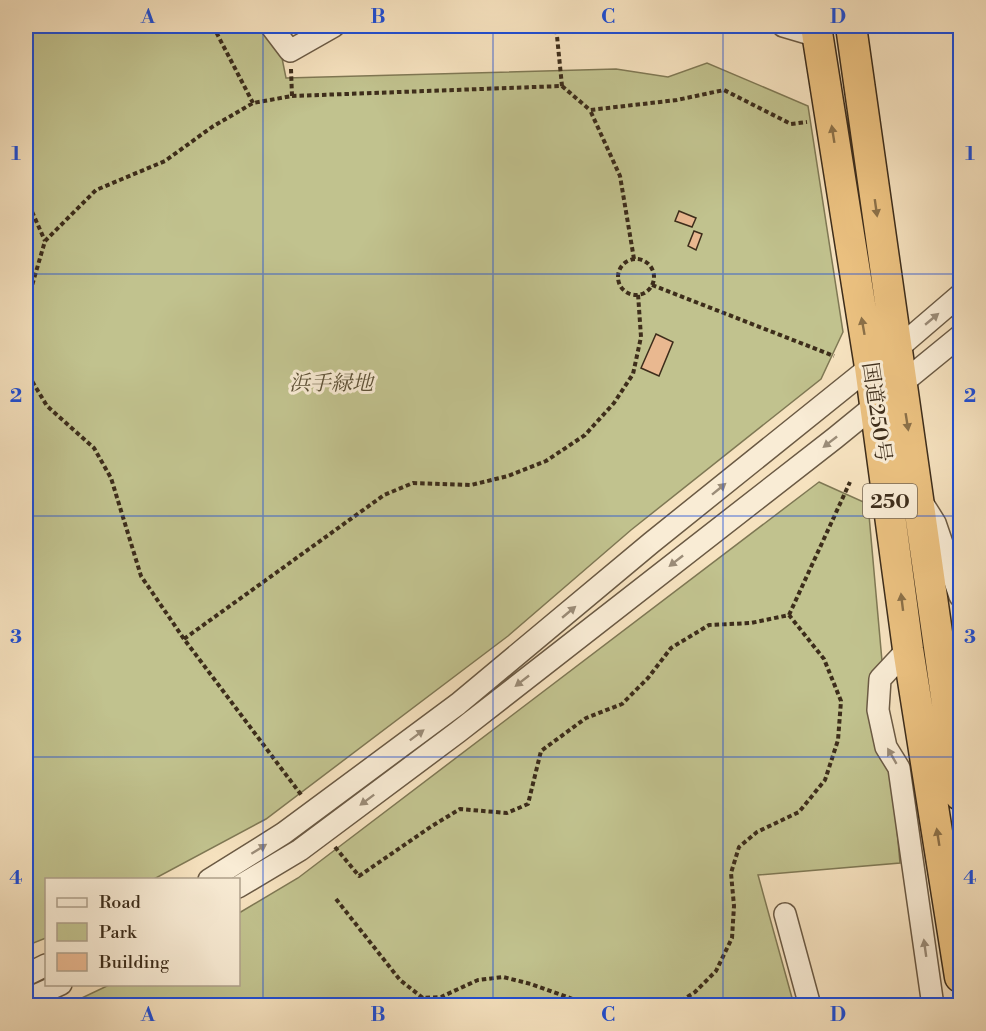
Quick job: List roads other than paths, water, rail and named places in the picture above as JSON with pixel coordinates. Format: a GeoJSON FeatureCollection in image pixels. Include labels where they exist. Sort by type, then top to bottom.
{"type":"FeatureCollection","features":[{"type":"Feature","properties":{"kind":"highway","name":"国道250号"},"geometry":{"type":"LineString","coordinates":[[851,26],[960,795]]}},
{"type":"Feature","properties":{"kind":"highway","name":"国道250号"},"geometry":{"type":"LineString","coordinates":[[817,31],[876,405],[908,649],[960,977]]}},
{"type":"Feature","properties":{"kind":"street"},"geometry":{"type":"LineString","coordinates":[[271,26],[290,51],[334,26]]}},
{"type":"Feature","properties":{"kind":"street"},"geometry":{"type":"LineString","coordinates":[[783,26],[817,31]]}},
{"type":"Feature","properties":{"kind":"street"},"geometry":{"type":"LineString","coordinates":[[211,878],[284,833],[458,704],[651,543],[870,367],[897,349],[960,295]]}},
{"type":"Feature","properties":{"kind":"street"},"geometry":{"type":"LineString","coordinates":[[240,886],[300,850],[467,724],[876,405],[960,336]]}},
{"type":"Feature","properties":{"kind":"street"},"geometry":{"type":"LineString","coordinates":[[918,496],[935,523],[960,596]]}},
{"type":"Feature","properties":{"kind":"street"},"geometry":{"type":"LineString","coordinates":[[908,649],[880,680],[878,710],[886,747],[898,768],[933,1005]]}},
{"type":"Feature","properties":{"kind":"street"},"geometry":{"type":"LineString","coordinates":[[310,814],[324,832]]}},
{"type":"Feature","properties":{"kind":"street"},"geometry":{"type":"LineString","coordinates":[[785,914],[810,1005]]}},
{"type":"Feature","properties":{"kind":"street"},"geometry":{"type":"LineString","coordinates":[[26,975],[45,966]]}},
{"type":"Feature","properties":{"kind":"street"},"geometry":{"type":"LineString","coordinates":[[26,1000],[57,986]]}},
{"type":"Feature","properties":{"kind":"park label","name":"浜手緑地"},"geometry":{"type":"Point","coordinates":[331,383]}}]}
